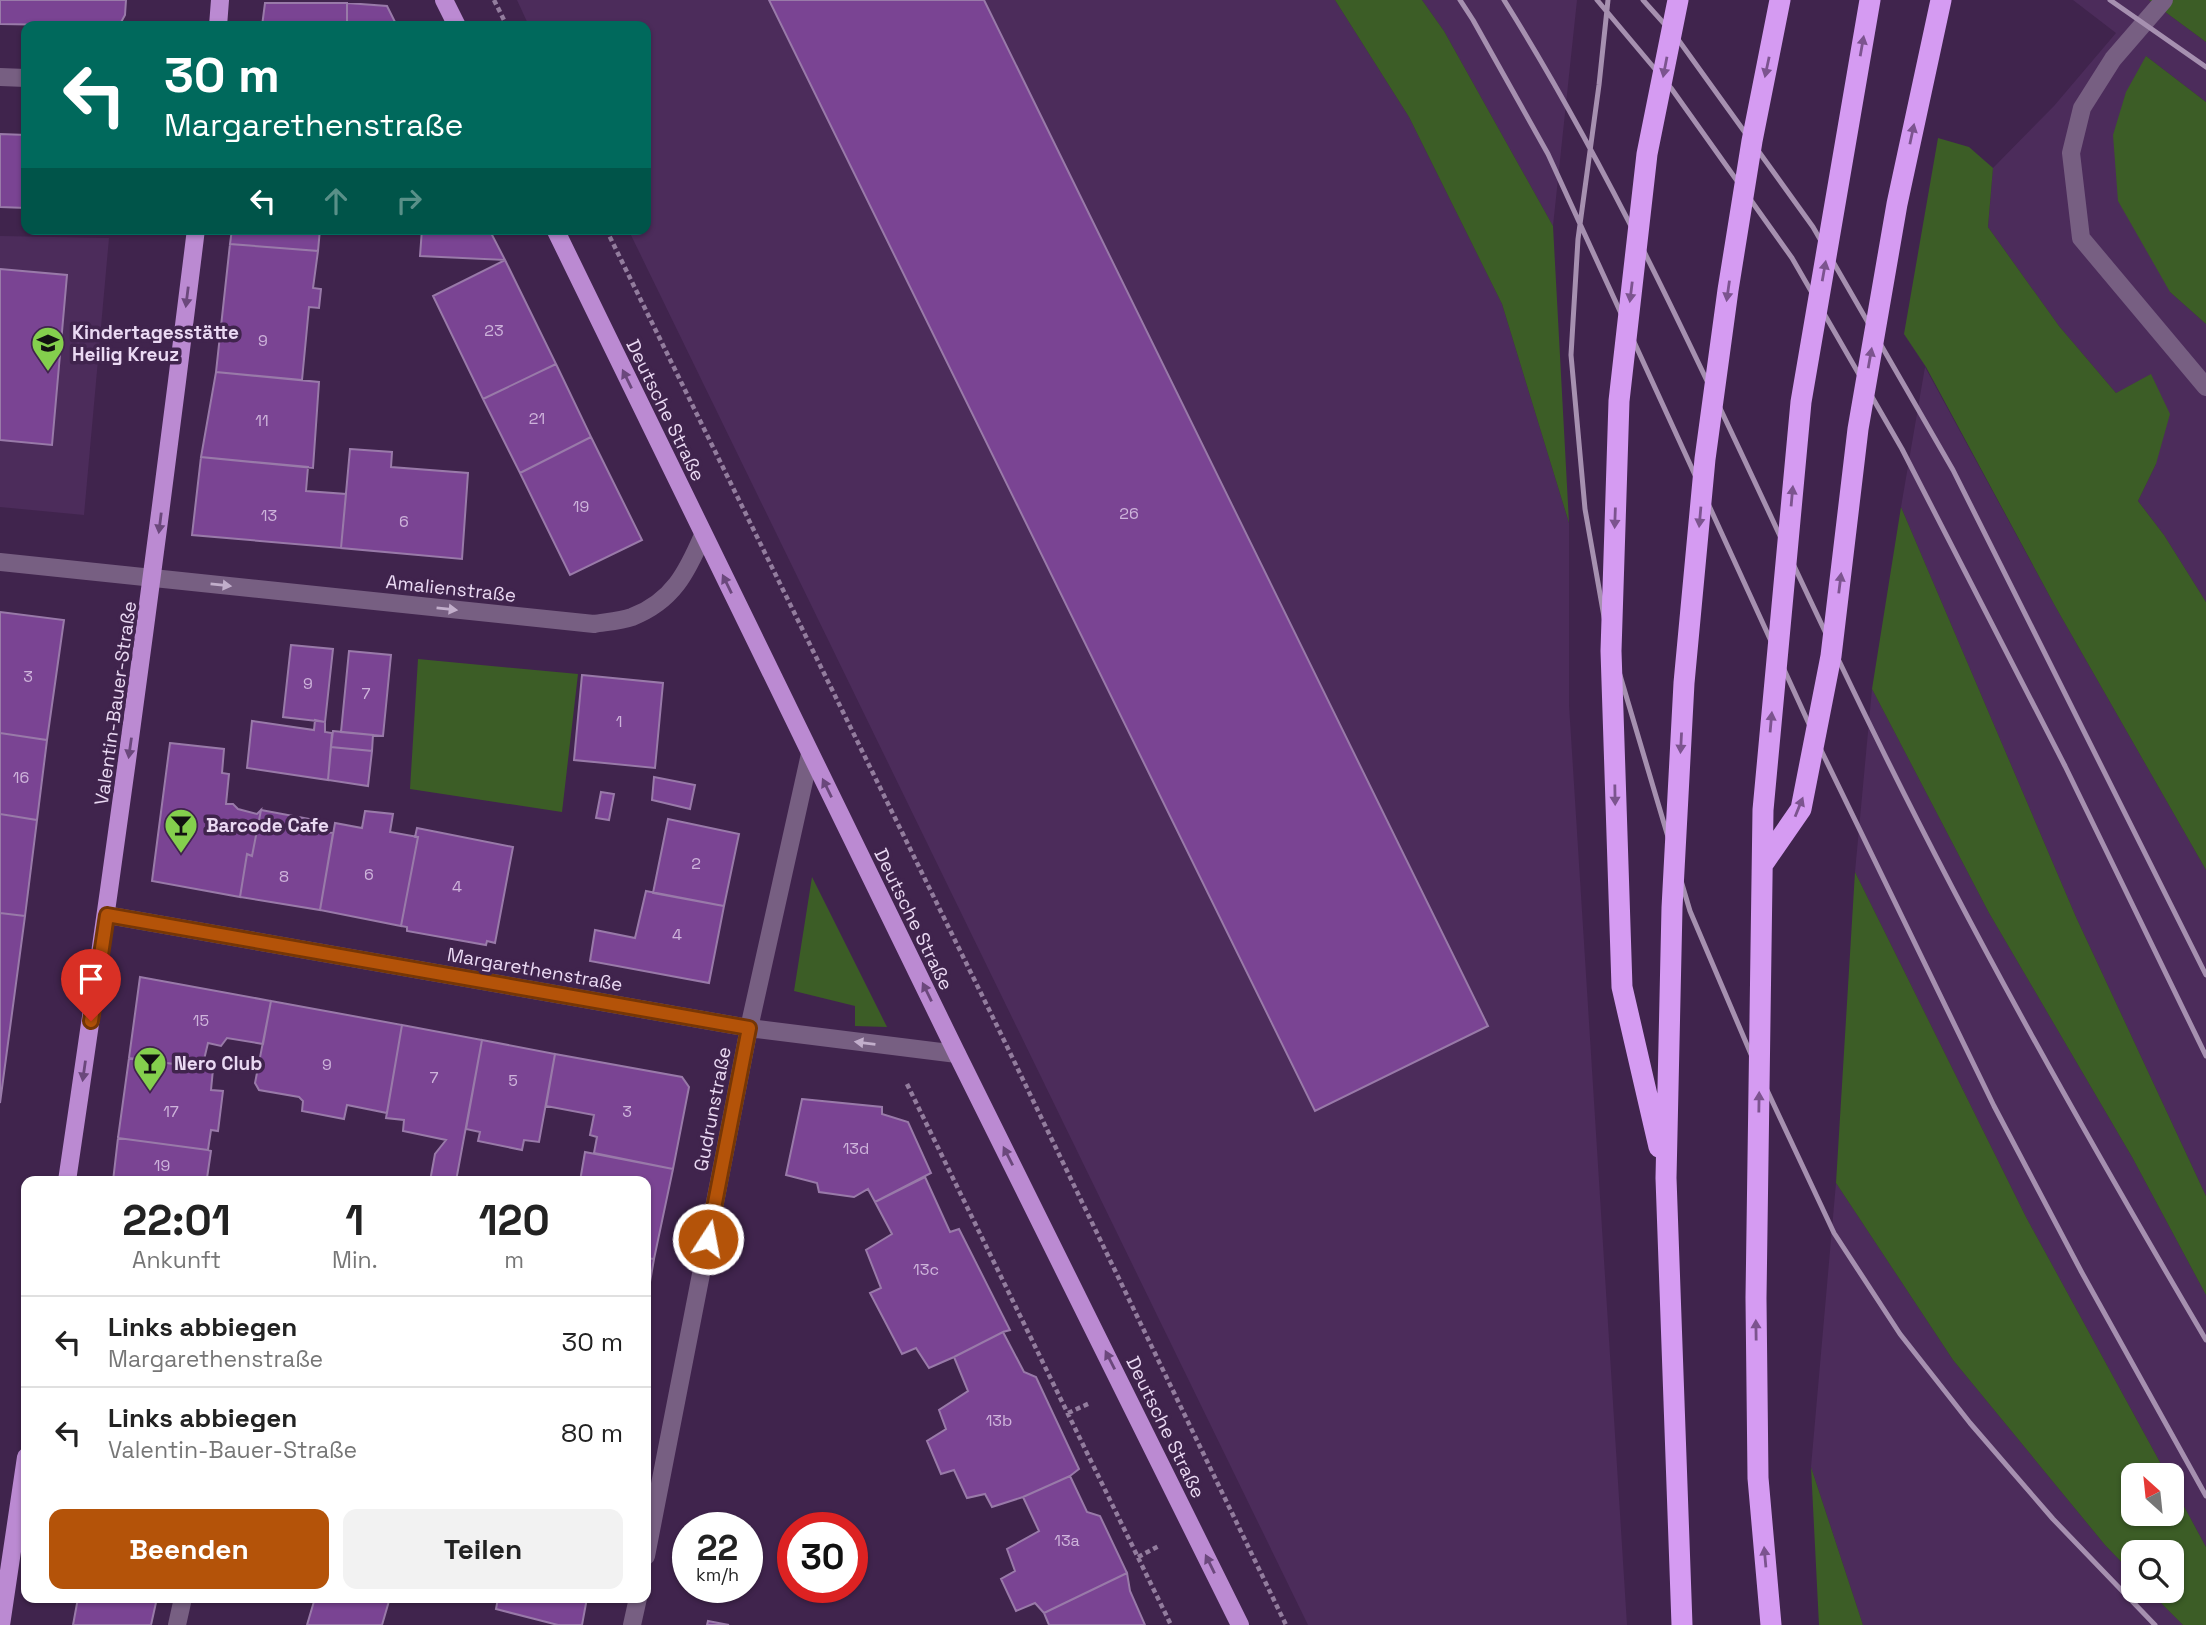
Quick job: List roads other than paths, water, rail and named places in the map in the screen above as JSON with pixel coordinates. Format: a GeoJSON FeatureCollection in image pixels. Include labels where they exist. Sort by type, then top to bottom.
{"type":"FeatureCollection","features":[{"type":"Feature","properties":{"kind":"highway"},"geometry":{"type":"LineString","coordinates":[[1666,1178],[1622,987],[1611,651],[1619,401],[1647,154],[1678,0]]}},
{"type":"Feature","properties":{"kind":"highway"},"geometry":{"type":"LineString","coordinates":[[1682,1625],[1666,1178],[1674,868],[1684,683],[1705,459],[1728,290],[1752,141],[1780,0]]}},
{"type":"Feature","properties":{"kind":"highway"},"geometry":{"type":"LineString","coordinates":[[1771,1625],[1758,1478],[1756,1298],[1763,810],[1801,402],[1870,0]]}},
{"type":"Feature","properties":{"kind":"highway"},"geometry":{"type":"LineString","coordinates":[[1763,864],[1801,808],[1831,656],[1858,429],[1900,191],[1941,0]]}},
{"type":"Feature","properties":{"kind":"main road"},"geometry":{"type":"LineString","coordinates":[[218,21],[220,0]]}},
{"type":"Feature","properties":{"kind":"main road"},"geometry":{"type":"LineString","coordinates":[[444,0],[454,21]]}},
{"type":"Feature","properties":{"kind":"main road","name":"Valentin-Bauer-Straße"},"geometry":{"type":"LineString","coordinates":[[68,1176],[153,578],[195,235]]}},
{"type":"Feature","properties":{"kind":"main road","name":"Deutsche Straße"},"geometry":{"type":"LineString","coordinates":[[558,235],[957,1054],[1240,1625]]}},
{"type":"Feature","properties":{"kind":"main road"},"geometry":{"type":"LineString","coordinates":[[1,1625],[21,1491]]}},
{"type":"Feature","properties":{"kind":"street"},"geometry":{"type":"LineString","coordinates":[[2164,0],[2113,59],[2082,108],[2071,153],[2081,238],[2206,387]]}},
{"type":"Feature","properties":{"kind":"street"},"geometry":{"type":"LineString","coordinates":[[0,77],[21,78]]}},
{"type":"Feature","properties":{"kind":"street","name":"Amalienstraße"},"geometry":{"type":"LineString","coordinates":[[0,562],[594,624],[632,617],[666,598],[687,573],[703,535]]}},
{"type":"Feature","properties":{"kind":"street","name":"Gudrunstraße"},"geometry":{"type":"LineString","coordinates":[[651,1530],[749,1028],[810,754]]}},
{"type":"Feature","properties":{"kind":"street","name":"Margarethenstraße"},"geometry":{"type":"LineString","coordinates":[[107,915],[749,1028],[957,1054]]}},
{"type":"Feature","properties":{"kind":"street"},"geometry":{"type":"LineString","coordinates":[[177,1625],[182,1603]]}},
{"type":"Feature","properties":{"kind":"street"},"geometry":{"type":"LineString","coordinates":[[632,1625],[637,1603]]}},
{"type":"Feature","properties":{"kind":"railway"},"geometry":{"type":"LineString","coordinates":[[1460,0],[1548,154],[1820,748],[1994,1106],[2081,1271],[2206,1496]]}},
{"type":"Feature","properties":{"kind":"railway"},"geometry":{"type":"LineString","coordinates":[[1504,0],[1557,88],[1653,269],[1829,641],[1952,887],[2076,1115],[2206,1340]]}},
{"type":"Feature","properties":{"kind":"railway"},"geometry":{"type":"LineString","coordinates":[[1597,0],[1671,88],[1792,258],[1902,449],[2065,766],[2206,1056]]}},
{"type":"Feature","properties":{"kind":"railway"},"geometry":{"type":"LineString","coordinates":[[1608,0],[1578,239],[1571,355],[1585,509],[1606,628],[1690,911],[1759,1073],[1834,1233],[1900,1334],[1970,1423],[2053,1519],[2155,1625]]}},
{"type":"Feature","properties":{"kind":"railway"},"geometry":{"type":"LineString","coordinates":[[1643,0],[1677,38],[1813,227],[1953,470],[2206,975]]}},
{"type":"Feature","properties":{"kind":"railway"},"geometry":{"type":"LineString","coordinates":[[2110,0],[2206,67]]}},
{"type":"Feature","properties":{"kind":"place","name":"Kindertagesstätte Heilig Kreuz"},"geometry":{"type":"Point","coordinates":[48,373]}},
{"type":"Feature","properties":{"kind":"place","name":"Barcode Cafe"},"geometry":{"type":"Point","coordinates":[181,855]}},
{"type":"Feature","properties":{"kind":"place","name":"Nero Club"},"geometry":{"type":"Point","coordinates":[150,1093]}}]}
